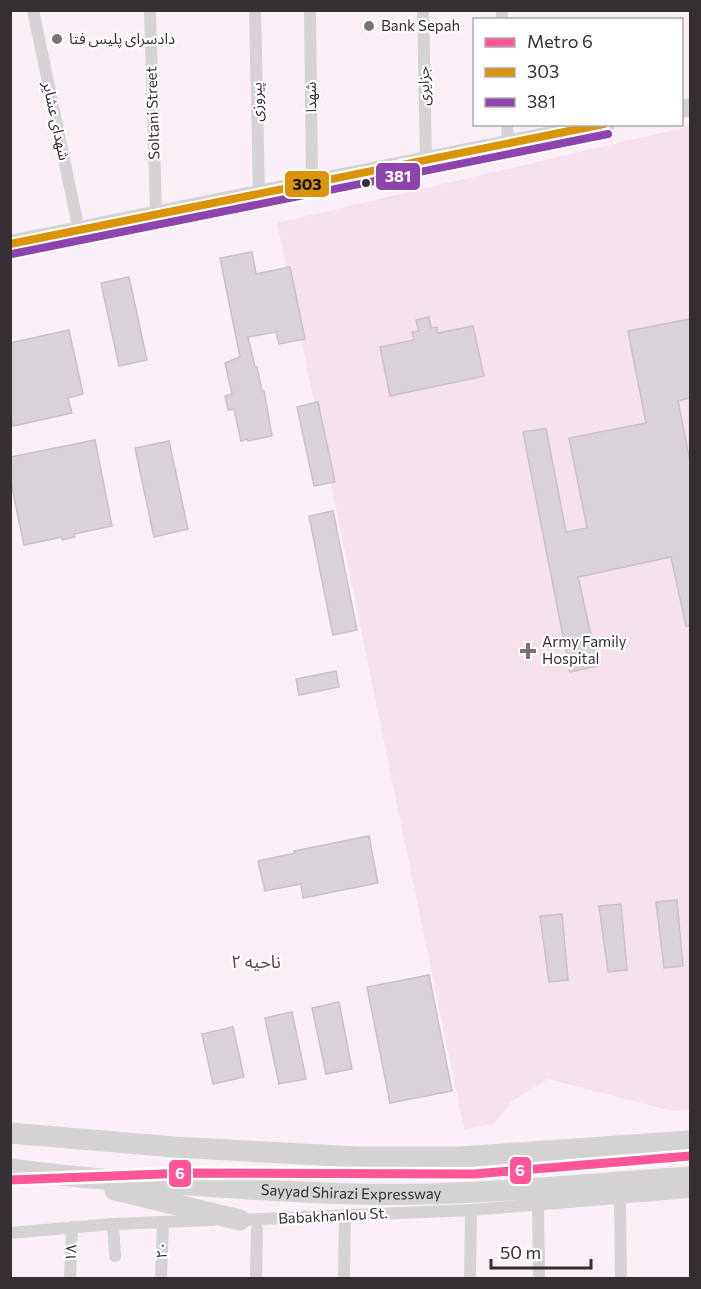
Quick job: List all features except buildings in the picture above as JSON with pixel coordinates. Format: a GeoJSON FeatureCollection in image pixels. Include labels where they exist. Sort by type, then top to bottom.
{"type":"FeatureCollection","features":[{"type":"Feature","properties":{"kind":"highway"},"geometry":{"type":"LineString","coordinates":[[10,1133],[174,1147],[357,1157],[459,1157],[690,1141]]}},
{"type":"Feature","properties":{"kind":"highway","name":"Sayyad Shirazi Expressway"},"geometry":{"type":"LineString","coordinates":[[10,1168],[53,1175],[269,1190],[400,1194],[455,1193],[690,1177]]}},
{"type":"Feature","properties":{"kind":"highway"},"geometry":{"type":"LineString","coordinates":[[53,1175],[249,1225]]}},
{"type":"Feature","properties":{"kind":"main road"},"geometry":{"type":"LineString","coordinates":[[10,244],[596,126]]}},
{"type":"Feature","properties":{"kind":"street","name":"شهدای عشایر"},"geometry":{"type":"LineString","coordinates":[[33,10],[79,231]]}},
{"type":"Feature","properties":{"kind":"street","name":"Soltani Street"},"geometry":{"type":"LineString","coordinates":[[150,10],[156,215]]}},
{"type":"Feature","properties":{"kind":"street","name":"پیروزی"},"geometry":{"type":"LineString","coordinates":[[255,10],[259,194]]}},
{"type":"Feature","properties":{"kind":"street","name":"شهدا"},"geometry":{"type":"LineString","coordinates":[[310,10],[312,184]]}},
{"type":"Feature","properties":{"kind":"street","name":"جزایری"},"geometry":{"type":"LineString","coordinates":[[423,10],[426,161]]}},
{"type":"Feature","properties":{"kind":"street"},"geometry":{"type":"LineString","coordinates":[[507,126],[508,144]]}},
{"type":"Feature","properties":{"kind":"street","name":"Babakhanlou St."},"geometry":{"type":"LineString","coordinates":[[10,1233],[163,1222],[249,1225],[345,1215],[471,1210],[690,1192]]}},
{"type":"Feature","properties":{"kind":"street"},"geometry":{"type":"LineString","coordinates":[[620,1197],[621,1278]]}},
{"type":"Feature","properties":{"kind":"street"},"geometry":{"type":"LineString","coordinates":[[538,1204],[538,1278]]}},
{"type":"Feature","properties":{"kind":"street"},"geometry":{"type":"LineString","coordinates":[[471,1210],[471,1278]]}},
{"type":"Feature","properties":{"kind":"street"},"geometry":{"type":"LineString","coordinates":[[344,1278],[345,1215]]}},
{"type":"Feature","properties":{"kind":"street","name":"۲۰"},"geometry":{"type":"LineString","coordinates":[[161,1278],[163,1222]]}},
{"type":"Feature","properties":{"kind":"street"},"geometry":{"type":"LineString","coordinates":[[113,1224],[115,1256]]}},
{"type":"Feature","properties":{"kind":"street"},"geometry":{"type":"LineString","coordinates":[[249,1225],[256,1278]]}},
{"type":"Feature","properties":{"kind":"street","name":"۱۸"},"geometry":{"type":"LineString","coordinates":[[70,1278],[72,1227]]}},
{"type":"Feature","properties":{"kind":"shaded area","name":"Army Family Hospital"},"geometry":{"type":"Polygon","coordinates":[[[690,126],[690,1110],[672,1111],[548,1079],[511,1102],[494,1124],[464,1129],[277,223],[690,126]]]}},
{"type":"Feature","properties":{"kind":"metro line","name":"6"},"geometry":{"type":"LineString","coordinates":[[10,1180],[187,1173],[474,1174],[690,1156]]}},
{"type":"Feature","properties":{"kind":"transit line","name":"303"},"geometry":{"type":"LineString","coordinates":[[10,244],[594,126]]}},
{"type":"Feature","properties":{"kind":"transit line","name":"381"},"geometry":{"type":"LineString","coordinates":[[12,254],[608,134]]}},
{"type":"Feature","properties":{"kind":"place","name":"Bank Sepah"},"geometry":{"type":"Point","coordinates":[369,26]}},
{"type":"Feature","properties":{"kind":"place","name":"دادسرای پلیس فتا"},"geometry":{"type":"Point","coordinates":[57,39]}},
{"type":"Feature","properties":{"kind":"place","name":"Army Family Hospital"},"geometry":{"type":"Point","coordinates":[528,651]}},
{"type":"Feature","properties":{"kind":"district","name":"ناحیه ۲"},"geometry":{"type":"Point","coordinates":[256,962]}}]}
